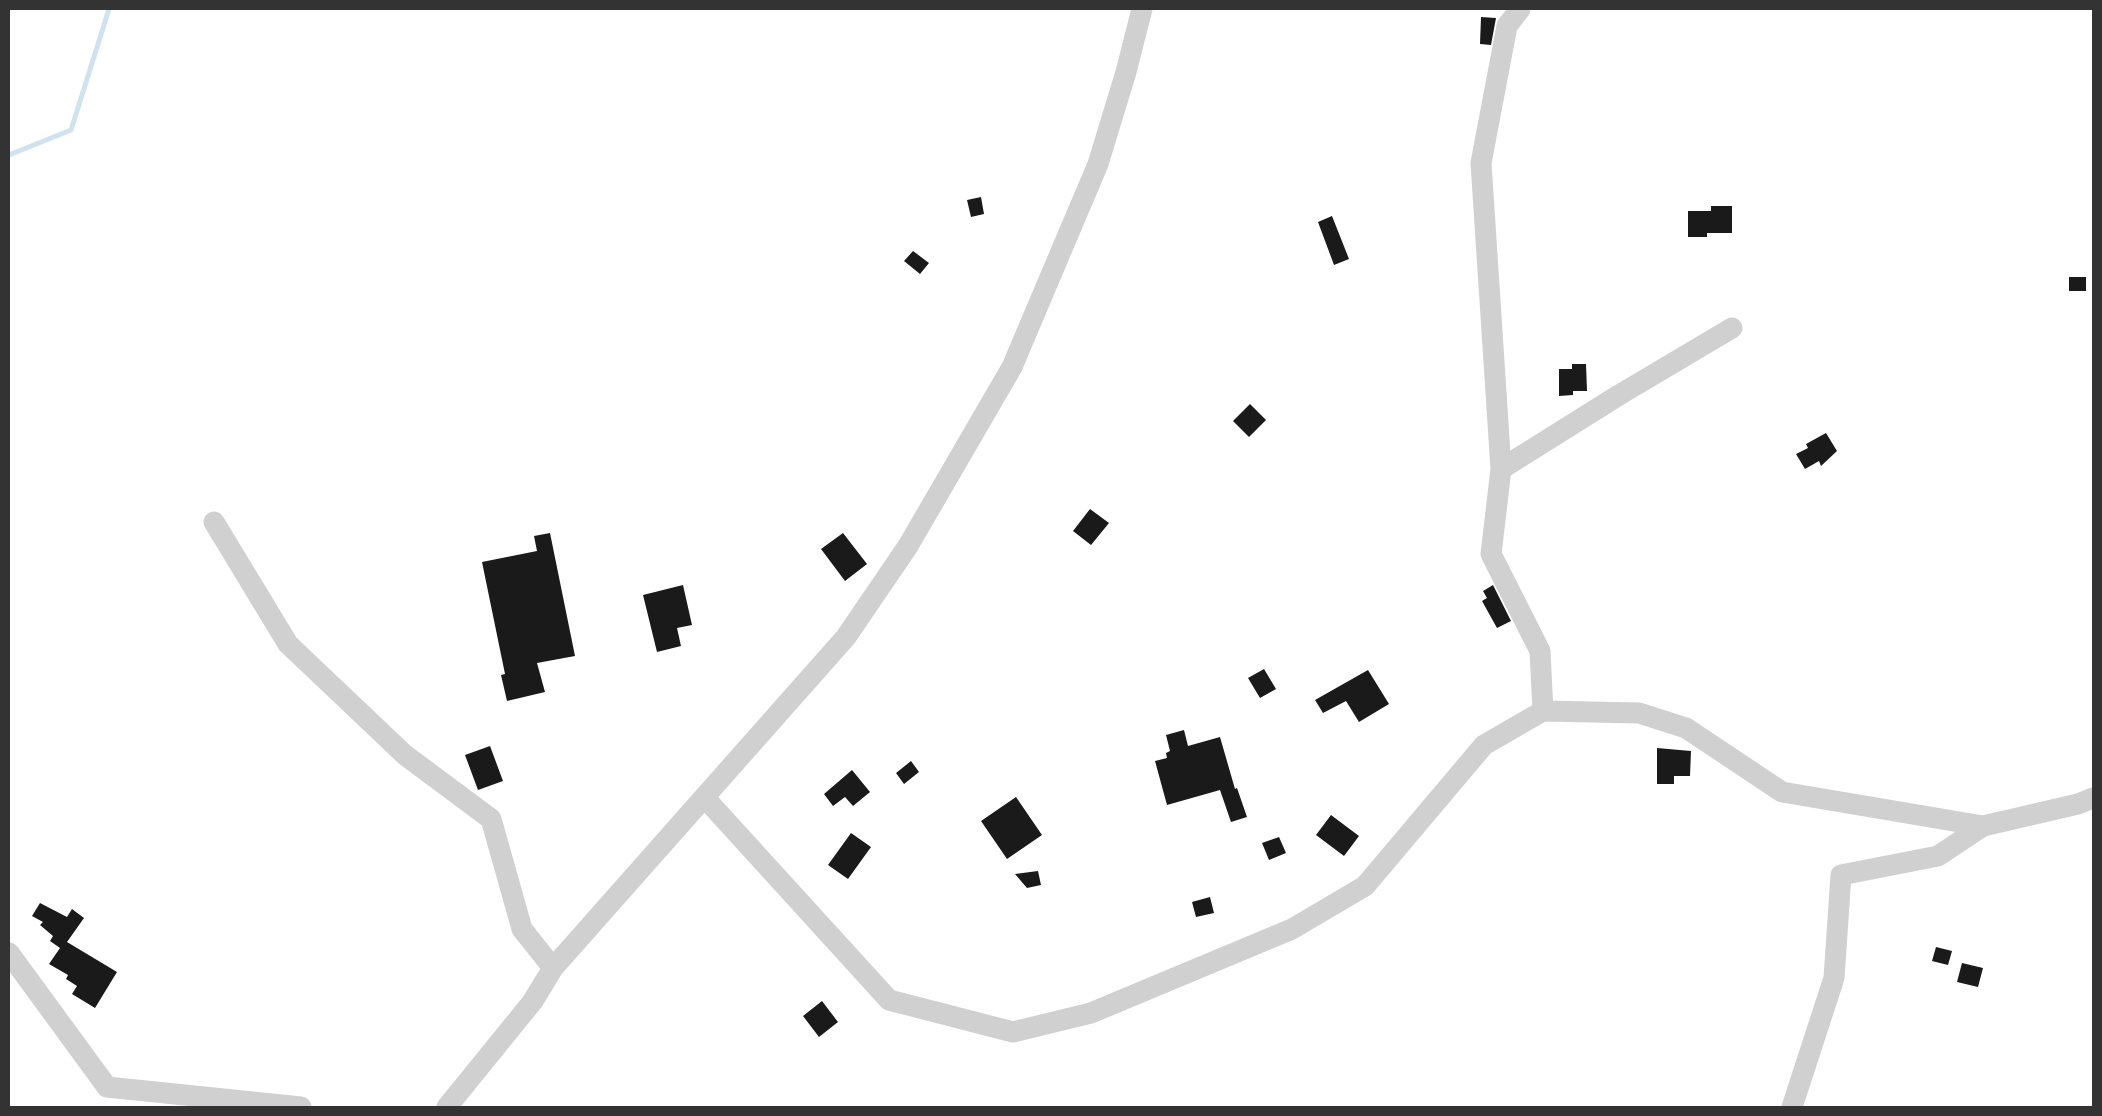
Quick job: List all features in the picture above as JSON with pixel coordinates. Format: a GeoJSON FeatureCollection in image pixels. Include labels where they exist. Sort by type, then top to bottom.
{"type":"FeatureCollection","features":[{"type":"Feature","properties":{"kind":"street"},"geometry":{"type":"LineString","coordinates":[[447,1107],[533,1001],[553,968],[846,637],[908,546],[1012,366],[1098,164],[1126,72],[1142,9]]}},
{"type":"Feature","properties":{"kind":"street"},"geometry":{"type":"LineString","coordinates":[[1520,9],[1507,26],[1481,163],[1501,469],[1491,554],[1540,651],[1543,711]]}},
{"type":"Feature","properties":{"kind":"street"},"geometry":{"type":"LineString","coordinates":[[1501,469],[1619,395],[1732,328]]}},
{"type":"Feature","properties":{"kind":"street"},"geometry":{"type":"LineString","coordinates":[[214,522],[288,644],[405,755],[491,819],[522,929],[553,968]]}},
{"type":"Feature","properties":{"kind":"street"},"geometry":{"type":"LineString","coordinates":[[705,798],[889,1000],[1012,1032],[1092,1013],[1292,929],[1365,886],[1484,745],[1543,711],[1639,713],[1686,728],[1782,792],[1983,826]]}},
{"type":"Feature","properties":{"kind":"street"},"geometry":{"type":"LineString","coordinates":[[1792,1107],[1834,978],[1841,875],[1938,856],[1983,826],[2078,804],[2093,798]]}},
{"type":"Feature","properties":{"kind":"street"},"geometry":{"type":"LineString","coordinates":[[9,953],[107,1088],[301,1107]]}},
{"type":"Feature","properties":{"kind":"building"},"geometry":{"type":"Polygon","coordinates":[[[1481,17],[1496,18],[1491,45],[1480,44],[1481,17]]]}},
{"type":"Feature","properties":{"kind":"building"},"geometry":{"type":"Polygon","coordinates":[[[981,197],[984,214],[971,217],[967,200],[981,197]]]}},
{"type":"Feature","properties":{"kind":"building"},"geometry":{"type":"Polygon","coordinates":[[[1711,206],[1732,206],[1732,233],[1707,233],[1707,237],[1688,237],[1688,211],[1711,211],[1711,206]]]}},
{"type":"Feature","properties":{"kind":"building"},"geometry":{"type":"Polygon","coordinates":[[[1332,216],[1349,259],[1334,265],[1318,222],[1332,216]]]}},
{"type":"Feature","properties":{"kind":"building"},"geometry":{"type":"Polygon","coordinates":[[[913,251],[929,263],[920,274],[904,261],[913,251]]]}},
{"type":"Feature","properties":{"kind":"building"},"geometry":{"type":"Polygon","coordinates":[[[2069,277],[2086,277],[2086,291],[2069,291],[2069,277]]]}},
{"type":"Feature","properties":{"kind":"building"},"geometry":{"type":"Polygon","coordinates":[[[1572,364],[1586,364],[1587,391],[1573,391],[1573,395],[1559,396],[1559,369],[1572,369],[1572,364]]]}},
{"type":"Feature","properties":{"kind":"building"},"geometry":{"type":"Polygon","coordinates":[[[1250,404],[1266,420],[1249,437],[1233,421],[1250,404]]]}},
{"type":"Feature","properties":{"kind":"building"},"geometry":{"type":"Polygon","coordinates":[[[1826,433],[1837,451],[1821,466],[1819,461],[1805,469],[1796,454],[1808,448],[1806,444],[1826,433]]]}},
{"type":"Feature","properties":{"kind":"building"},"geometry":{"type":"Polygon","coordinates":[[[1090,509],[1109,523],[1091,545],[1073,531],[1090,509]]]}},
{"type":"Feature","properties":{"kind":"building"},"geometry":{"type":"Polygon","coordinates":[[[550,533],[575,656],[537,663],[545,692],[507,701],[501,675],[505,674],[482,562],[537,551],[534,536],[550,533]]]}},
{"type":"Feature","properties":{"kind":"building"},"geometry":{"type":"Polygon","coordinates":[[[843,533],[867,564],[845,581],[821,549],[843,533]]]}},
{"type":"Feature","properties":{"kind":"building"},"geometry":{"type":"Polygon","coordinates":[[[683,585],[692,625],[677,628],[681,646],[657,652],[643,595],[683,585]]]}},
{"type":"Feature","properties":{"kind":"building"},"geometry":{"type":"Polygon","coordinates":[[[1493,585],[1511,621],[1497,628],[1482,601],[1487,598],[1483,591],[1493,585]]]}},
{"type":"Feature","properties":{"kind":"building"},"geometry":{"type":"Polygon","coordinates":[[[1264,669],[1276,689],[1260,698],[1248,678],[1264,669]]]}},
{"type":"Feature","properties":{"kind":"building"},"geometry":{"type":"Polygon","coordinates":[[[1368,670],[1389,704],[1359,722],[1346,701],[1323,713],[1315,700],[1368,670]]]}},
{"type":"Feature","properties":{"kind":"building"},"geometry":{"type":"Polygon","coordinates":[[[1184,730],[1188,746],[1220,737],[1235,789],[1237,788],[1247,817],[1231,822],[1220,790],[1167,805],[1155,761],[1167,758],[1166,753],[1170,751],[1166,735],[1184,730]]]}},
{"type":"Feature","properties":{"kind":"building"},"geometry":{"type":"Polygon","coordinates":[[[490,746],[503,781],[478,790],[465,755],[490,746]]]}},
{"type":"Feature","properties":{"kind":"building"},"geometry":{"type":"Polygon","coordinates":[[[1657,748],[1691,751],[1690,776],[1674,776],[1674,784],[1657,784],[1657,748]]]}},
{"type":"Feature","properties":{"kind":"building"},"geometry":{"type":"Polygon","coordinates":[[[911,761],[919,772],[904,784],[896,773],[911,761]]]}},
{"type":"Feature","properties":{"kind":"building"},"geometry":{"type":"Polygon","coordinates":[[[852,770],[870,792],[853,806],[845,797],[833,806],[824,794],[852,770]]]}},
{"type":"Feature","properties":{"kind":"building"},"geometry":{"type":"Polygon","coordinates":[[[1016,797],[1042,835],[1007,859],[981,821],[1016,797]]]}},
{"type":"Feature","properties":{"kind":"building"},"geometry":{"type":"Polygon","coordinates":[[[1331,815],[1359,836],[1344,856],[1316,835],[1331,815]]]}},
{"type":"Feature","properties":{"kind":"building"},"geometry":{"type":"Polygon","coordinates":[[[851,833],[871,847],[848,879],[828,865],[851,833]]]}},
{"type":"Feature","properties":{"kind":"building"},"geometry":{"type":"Polygon","coordinates":[[[1279,837],[1286,853],[1269,860],[1262,843],[1279,837]]]}},
{"type":"Feature","properties":{"kind":"building"},"geometry":{"type":"Polygon","coordinates":[[[1038,871],[1041,885],[1027,888],[1015,874],[1038,871]]]}},
{"type":"Feature","properties":{"kind":"building"},"geometry":{"type":"Polygon","coordinates":[[[1210,897],[1214,913],[1196,917],[1192,902],[1210,897]]]}},
{"type":"Feature","properties":{"kind":"building"},"geometry":{"type":"Polygon","coordinates":[[[40,903],[67,917],[72,909],[84,918],[67,942],[117,972],[95,1008],[72,994],[77,986],[66,979],[68,975],[49,964],[60,948],[50,941],[53,936],[40,925],[43,922],[32,916],[40,903]]]}},
{"type":"Feature","properties":{"kind":"building"},"geometry":{"type":"Polygon","coordinates":[[[1936,947],[1952,951],[1948,965],[1932,961],[1936,947]]]}},
{"type":"Feature","properties":{"kind":"building"},"geometry":{"type":"Polygon","coordinates":[[[1962,963],[1983,968],[1978,987],[1957,982],[1962,963]]]}},
{"type":"Feature","properties":{"kind":"building"},"geometry":{"type":"Polygon","coordinates":[[[822,1001],[838,1022],[819,1037],[803,1016],[822,1001]]]}},
{"type":"Feature","properties":{"kind":"waterway"},"geometry":{"type":"LineString","coordinates":[[9,155],[71,130],[109,9]]}}]}
